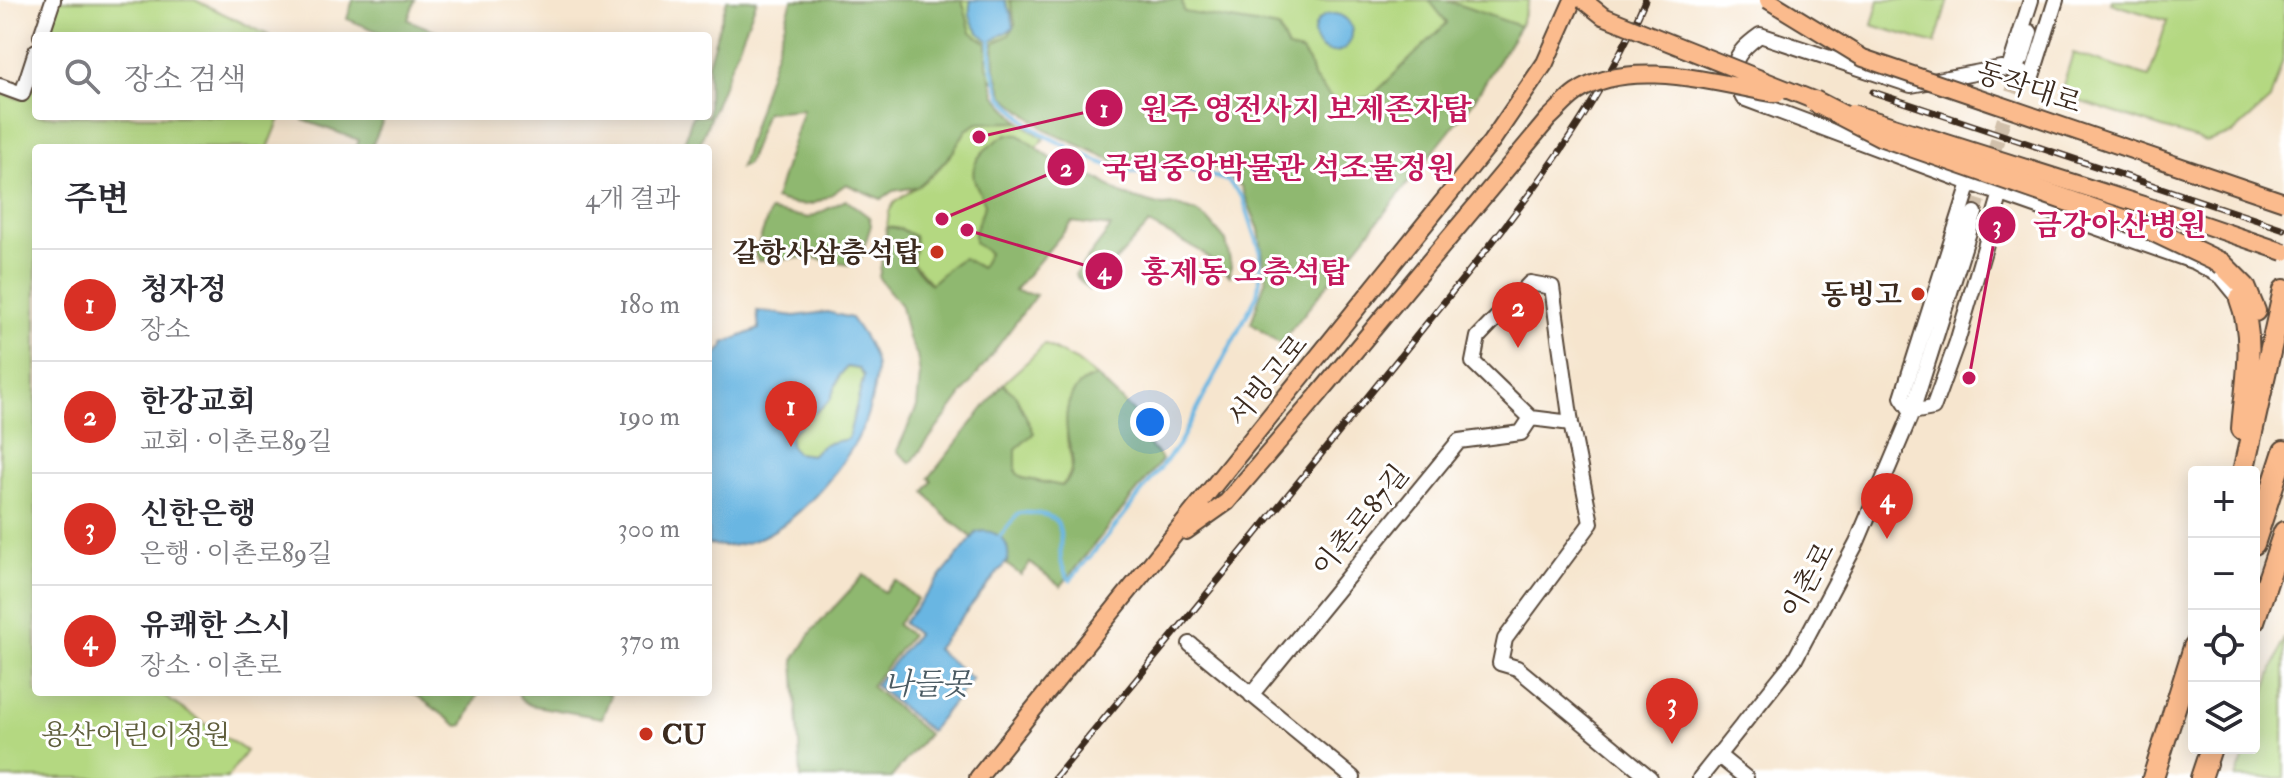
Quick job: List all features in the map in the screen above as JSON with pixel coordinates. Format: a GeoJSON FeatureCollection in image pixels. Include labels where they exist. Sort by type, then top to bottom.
{"type":"FeatureCollection","features":[{"type":"Feature","properties":{"kind":"highway"},"geometry":{"type":"LineString","coordinates":[[1814,101],[1882,136],[2147,228],[2221,263],[2245,287],[2254,305],[2255,328],[2246,370]]}},
{"type":"Feature","properties":{"kind":"highway"},"geometry":{"type":"LineString","coordinates":[[2242,466],[2284,290]]}},
{"type":"Feature","properties":{"kind":"highway"},"geometry":{"type":"LineString","coordinates":[[2240,299],[2248,321],[2241,466]]}},
{"type":"Feature","properties":{"kind":"highway"},"geometry":{"type":"LineString","coordinates":[[2256,538],[2284,451]]}},
{"type":"Feature","properties":{"kind":"highway"},"geometry":{"type":"LineString","coordinates":[[2258,610],[2284,532]]}},
{"type":"Feature","properties":{"kind":"highway"},"geometry":{"type":"LineString","coordinates":[[2153,778],[2188,666]]}},
{"type":"Feature","properties":{"kind":"highway"},"geometry":{"type":"LineString","coordinates":[[2198,778],[2202,754]]}},
{"type":"Feature","properties":{"kind":"highway"},"geometry":{"type":"LineString","coordinates":[[2198,778],[2208,754]]}},
{"type":"Feature","properties":{"kind":"main road","name":"서빙고로"},"geometry":{"type":"LineString","coordinates":[[978,778],[1491,142],[1545,63],[1573,0]]}},
{"type":"Feature","properties":{"kind":"main road"},"geometry":{"type":"LineString","coordinates":[[1583,0],[1603,16],[1814,101],[2284,252]]}},
{"type":"Feature","properties":{"kind":"main road","name":"동작대로"},"geometry":{"type":"LineString","coordinates":[[1768,0],[1863,58],[2284,202]]}},
{"type":"Feature","properties":{"kind":"main road"},"geometry":{"type":"LineString","coordinates":[[1168,543],[1227,502],[1549,118],[1579,91],[1613,78],[1654,73],[1814,101]]}},
{"type":"Feature","properties":{"kind":"street"},"geometry":{"type":"LineString","coordinates":[[42,32],[53,0]]}},
{"type":"Feature","properties":{"kind":"street"},"geometry":{"type":"LineString","coordinates":[[2009,69],[2031,0]]}},
{"type":"Feature","properties":{"kind":"street"},"geometry":{"type":"LineString","coordinates":[[2022,59],[2040,0]]}},
{"type":"Feature","properties":{"kind":"street"},"geometry":{"type":"LineString","coordinates":[[2056,0],[2032,76],[2001,68],[1911,85],[1760,35],[1744,46],[1734,60],[1735,79],[1743,98],[1970,183],[2195,262],[2222,277],[2240,299]]}},
{"type":"Feature","properties":{"kind":"street"},"geometry":{"type":"LineString","coordinates":[[0,86],[22,94],[32,63]]}},
{"type":"Feature","properties":{"kind":"street","name":"이촌로"},"geometry":{"type":"LineString","coordinates":[[1912,412],[1902,397],[1970,183]]}},
{"type":"Feature","properties":{"kind":"street","name":"이촌로"},"geometry":{"type":"LineString","coordinates":[[1912,412],[1933,408],[1957,342],[2001,193]]}},
{"type":"Feature","properties":{"kind":"street","name":"이촌로"},"geometry":{"type":"LineString","coordinates":[[1700,778],[1795,659],[1857,542],[1912,412],[1975,213]]}},
{"type":"Feature","properties":{"kind":"street"},"geometry":{"type":"LineString","coordinates":[[1571,423],[1531,418],[1473,362],[1478,337],[1530,283],[1552,287],[1571,423],[1591,523],[1505,639],[1500,663],[1517,668],[1650,778]]}},
{"type":"Feature","properties":{"kind":"street","name":"이촌로87길"},"geometry":{"type":"LineString","coordinates":[[1251,695],[1459,441],[1521,433],[1531,418]]}},
{"type":"Feature","properties":{"kind":"street"},"geometry":{"type":"LineString","coordinates":[[1190,644],[1353,778]]}},
{"type":"Feature","properties":{"kind":"street"},"geometry":{"type":"LineString","coordinates":[[1719,756],[1746,778]]}},
{"type":"Feature","properties":{"kind":"green space"},"geometry":{"type":"Polygon","coordinates":[[[57,0],[195,0],[262,32],[45,32],[57,0]]]}},
{"type":"Feature","properties":{"kind":"green space"},"geometry":{"type":"Polygon","coordinates":[[[353,0],[415,0],[408,20],[437,32],[379,32],[347,19],[353,0]]]}},
{"type":"Feature","properties":{"kind":"green space"},"geometry":{"type":"Polygon","coordinates":[[[727,0],[757,0],[712,113],[712,51],[727,0]]]}},
{"type":"Feature","properties":{"kind":"green space"},"geometry":{"type":"Polygon","coordinates":[[[792,0],[962,0],[971,32],[987,43],[987,65],[996,96],[1020,122],[978,123],[966,130],[953,152],[917,187],[893,191],[881,199],[846,184],[813,204],[797,205],[775,199],[803,109],[766,112],[747,164],[740,168],[792,0]]]}},
{"type":"Feature","properties":{"kind":"green space"},"geometry":{"type":"Polygon","coordinates":[[[924,0],[1529,0],[1520,26],[1472,103],[1302,288],[1237,166],[1049,128],[953,45],[924,0]]]}},
{"type":"Feature","properties":{"kind":"green space"},"geometry":{"type":"Polygon","coordinates":[[[1010,0],[1182,0],[1184,12],[1278,28],[1288,49],[1302,52],[1313,77],[1335,102],[1371,97],[1447,23],[1429,0],[1445,0],[1520,26],[1472,103],[1280,344],[1251,323],[1266,278],[1259,229],[1241,186],[1215,167],[1178,159],[1145,165],[1121,164],[1047,131],[1004,96],[995,69],[994,43],[1009,35],[1015,24],[1010,0]]]}},
{"type":"Feature","properties":{"kind":"green space"},"geometry":{"type":"Polygon","coordinates":[[[1879,0],[1948,0],[1935,44],[1872,25],[1879,0]]]}},
{"type":"Feature","properties":{"kind":"green space"},"geometry":{"type":"Polygon","coordinates":[[[2112,0],[2284,0],[2284,56],[2270,100],[2233,133],[2206,142],[2060,95],[2073,53],[2149,77],[2167,21],[2111,3],[2112,0]]]}},
{"type":"Feature","properties":{"kind":"green space","name":"용산어린이정원"},"geometry":{"type":"Polygon","coordinates":[[[32,68],[32,120],[279,120],[270,144],[32,144],[32,696],[163,696],[246,751],[227,778],[0,778],[0,93],[20,99],[32,68]]]}},
{"type":"Feature","properties":{"kind":"green space"},"geometry":{"type":"Polygon","coordinates":[[[303,120],[383,120],[373,144],[358,144],[359,140],[303,120]]]}},
{"type":"Feature","properties":{"kind":"green space"},"geometry":{"type":"Polygon","coordinates":[[[691,120],[709,120],[700,144],[684,144],[691,120]]]}},
{"type":"Feature","properties":{"kind":"green space"},"geometry":{"type":"Polygon","coordinates":[[[1020,122],[1044,139],[1031,155],[997,254],[953,308],[886,234],[889,212],[894,203],[936,172],[966,130],[978,123],[1020,122]]]}},
{"type":"Feature","properties":{"kind":"green space"},"geometry":{"type":"Polygon","coordinates":[[[1007,134],[1019,135],[1059,164],[1100,180],[1123,195],[1196,212],[1209,221],[1226,241],[1230,276],[1199,250],[1149,224],[1089,290],[1075,275],[1111,227],[1072,222],[1014,291],[1036,295],[911,463],[897,451],[917,407],[920,375],[917,355],[908,338],[901,306],[879,278],[887,227],[901,229],[914,236],[916,245],[912,264],[930,284],[963,258],[981,268],[989,253],[974,242],[974,233],[985,204],[973,171],[983,152],[1007,134]]]}},
{"type":"Feature","properties":{"kind":"green space"},"geometry":{"type":"Polygon","coordinates":[[[846,200],[869,217],[871,225],[859,263],[855,266],[809,257],[758,261],[755,254],[770,211],[809,218],[846,200]]]}},
{"type":"Feature","properties":{"kind":"green space"},"geometry":{"type":"Polygon","coordinates":[[[1044,344],[1077,361],[1097,377],[1087,379],[1069,420],[1067,440],[1072,465],[1062,486],[1022,478],[1016,473],[1016,448],[1023,441],[1007,388],[1003,384],[1044,344]]]}},
{"type":"Feature","properties":{"kind":"green space"},"geometry":{"type":"Polygon","coordinates":[[[847,367],[859,369],[864,376],[848,439],[825,444],[811,455],[796,453],[790,445],[790,434],[830,400],[840,375],[847,367]]]}},
{"type":"Feature","properties":{"kind":"green space"},"geometry":{"type":"Polygon","coordinates":[[[1097,377],[1134,412],[1148,443],[1162,460],[1061,586],[1030,563],[1021,575],[1006,564],[1008,560],[977,532],[973,538],[944,515],[925,492],[932,481],[929,478],[1003,384],[1016,396],[1034,433],[1016,449],[1016,472],[1022,478],[1062,486],[1070,476],[1073,465],[1067,432],[1068,405],[1080,384],[1097,377]]]}},
{"type":"Feature","properties":{"kind":"green space"},"geometry":{"type":"Polygon","coordinates":[[[864,575],[884,592],[895,580],[917,599],[897,625],[911,635],[871,686],[928,734],[891,778],[801,778],[794,660],[813,630],[864,575]]]}},
{"type":"Feature","properties":{"kind":"green space"},"geometry":{"type":"Polygon","coordinates":[[[2284,637],[2284,778],[2236,778],[2245,754],[2260,754],[2260,708],[2284,637]]]}},
{"type":"Feature","properties":{"kind":"green space"},"geometry":{"type":"Polygon","coordinates":[[[417,696],[477,696],[463,725],[458,726],[417,696]]]}},
{"type":"Feature","properties":{"kind":"green space"},"geometry":{"type":"Polygon","coordinates":[[[519,696],[611,696],[602,718],[530,705],[519,696]]]}},
{"type":"Feature","properties":{"kind":"water"},"geometry":{"type":"Polygon","coordinates":[[[971,0],[1005,0],[1013,28],[990,42],[973,24],[971,0]]]}},
{"type":"Feature","properties":{"kind":"water"},"geometry":{"type":"Polygon","coordinates":[[[1333,14],[1347,19],[1352,33],[1347,47],[1333,52],[1319,47],[1314,33],[1319,19],[1333,14]]]}},
{"type":"Feature","properties":{"kind":"water"},"geometry":{"type":"Polygon","coordinates":[[[757,311],[795,316],[827,312],[851,318],[868,344],[876,365],[871,402],[861,431],[826,484],[772,532],[730,546],[712,544],[712,360],[724,343],[759,329],[757,311]],[[847,367],[840,375],[830,400],[790,434],[790,445],[796,453],[811,455],[825,444],[848,439],[864,376],[859,369],[847,367]]]}},
{"type":"Feature","properties":{"kind":"water","name":"나들못"},"geometry":{"type":"Polygon","coordinates":[[[985,531],[1004,540],[1008,560],[936,649],[972,679],[930,731],[875,685],[917,634],[903,623],[977,532],[985,531]]]}},
{"type":"Feature","properties":{"kind":"waterway"},"geometry":{"type":"LineString","coordinates":[[990,42],[992,67],[1001,96],[1031,126],[1099,162],[1130,172],[1146,172],[1170,164],[1228,181],[1243,198],[1260,250],[1257,295],[1179,444],[1070,580],[1063,568],[1058,525],[1052,518],[1019,513],[1000,536]]}},
{"type":"Feature","properties":{"kind":"tunnel"},"geometry":{"type":"LineString","coordinates":[[1975,213],[2022,60]]}},
{"type":"Feature","properties":{"kind":"railway"},"geometry":{"type":"LineString","coordinates":[[1055,778],[1511,218],[1598,92],[1645,0]]}},
{"type":"Feature","properties":{"kind":"railway"},"geometry":{"type":"LineString","coordinates":[[1873,92],[2284,229]]}},
{"type":"Feature","properties":{"kind":"place","name":"원주 영전사지 보제존자탑"},"geometry":{"type":"Point","coordinates":[979,137]}},
{"type":"Feature","properties":{"kind":"place","name":"국립중앙박물관 석조물정원"},"geometry":{"type":"Point","coordinates":[942,219]}},
{"type":"Feature","properties":{"kind":"place","name":"홍제동 오층석탑"},"geometry":{"type":"Point","coordinates":[967,230]}},
{"type":"Feature","properties":{"kind":"place","name":"갈항사삼층석탑"},"geometry":{"type":"Point","coordinates":[937,252]}},
{"type":"Feature","properties":{"kind":"place","name":"동빙고"},"geometry":{"type":"Point","coordinates":[1918,294]}},
{"type":"Feature","properties":{"kind":"place","name":"한강교회"},"geometry":{"type":"Point","coordinates":[1518,348]}},
{"type":"Feature","properties":{"kind":"place","name":"금강아산병원"},"geometry":{"type":"Point","coordinates":[1969,378]}},
{"type":"Feature","properties":{"kind":"place","name":"청자정"},"geometry":{"type":"Point","coordinates":[791,447]}},
{"type":"Feature","properties":{"kind":"place","name":"유쾌한 스시"},"geometry":{"type":"Point","coordinates":[1887,539]}},
{"type":"Feature","properties":{"kind":"place","name":"CU"},"geometry":{"type":"Point","coordinates":[646,734]}},
{"type":"Feature","properties":{"kind":"place","name":"신한은행"},"geometry":{"type":"Point","coordinates":[1672,744]}}]}
